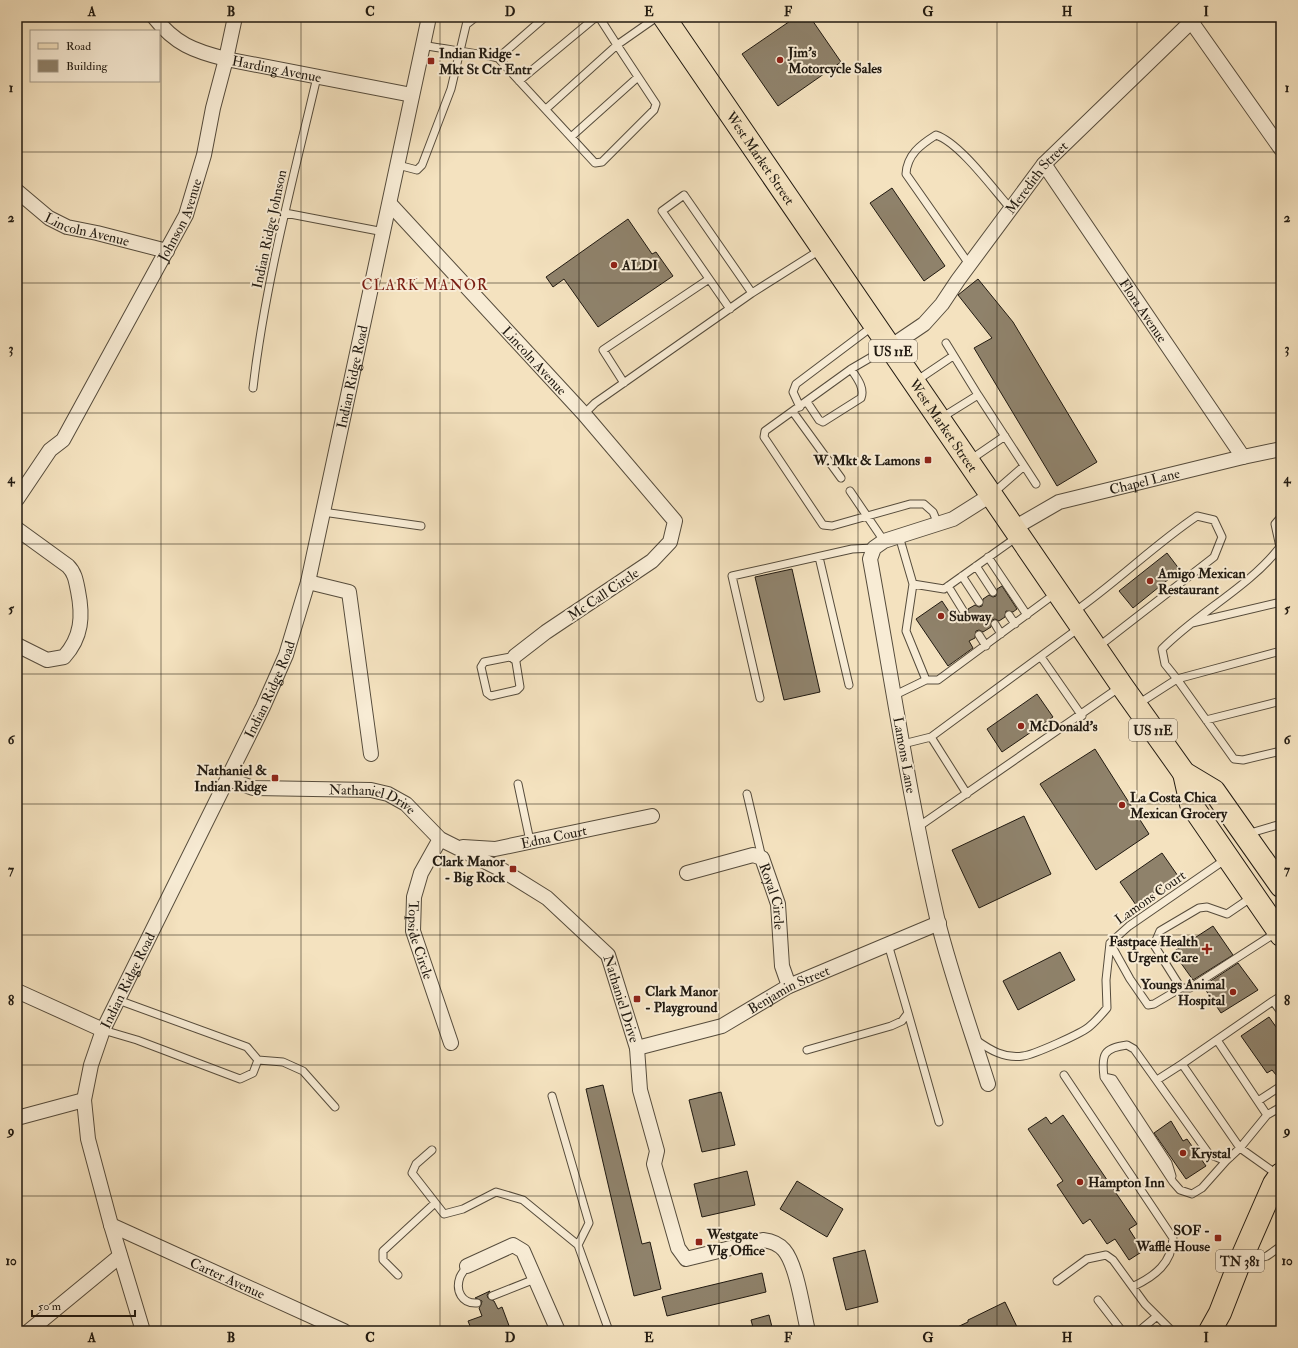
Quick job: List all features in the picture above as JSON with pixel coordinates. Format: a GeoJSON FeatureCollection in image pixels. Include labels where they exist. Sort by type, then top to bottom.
{"type":"FeatureCollection","features":[{"type":"Feature","properties":{"kind":"main road","name":"West Market Street"},"geometry":{"type":"LineString","coordinates":[[664,17],[1076,620],[1184,773],[1191,804],[1280,933]]}},
{"type":"Feature","properties":{"kind":"main road","name":"West Market Street"},"geometry":{"type":"LineString","coordinates":[[1184,773],[1214,791],[1281,885]]}},
{"type":"Feature","properties":{"kind":"main road","name":"TN 381"},"geometry":{"type":"LineString","coordinates":[[1210,1331],[1220,1313],[1239,1264],[1274,1184],[1280,1175]]}},
{"type":"Feature","properties":{"kind":"street","name":"Harding Avenue"},"geometry":{"type":"LineString","coordinates":[[154,17],[178,42],[198,52],[226,59],[412,95]]}},
{"type":"Feature","properties":{"kind":"street","name":"Johnson Avenue"},"geometry":{"type":"LineString","coordinates":[[17,499],[50,450],[63,440],[80,406],[167,251],[188,209],[204,155],[213,108],[235,17]]}},
{"type":"Feature","properties":{"kind":"street","name":"Indian Ridge Road"},"geometry":{"type":"LineString","coordinates":[[143,1331],[111,1225],[88,1139],[84,1100],[91,1064],[103,1030],[228,779],[286,655],[308,582],[429,17]]}},
{"type":"Feature","properties":{"kind":"street"},"geometry":{"type":"LineString","coordinates":[[1192,18],[1281,149]]}},
{"type":"Feature","properties":{"kind":"street","name":"Meredith Street"},"geometry":{"type":"LineString","coordinates":[[890,347],[924,324],[942,304],[969,264],[1044,164],[1192,18]]}},
{"type":"Feature","properties":{"kind":"street","name":"Flora Avenue"},"geometry":{"type":"LineString","coordinates":[[1044,164],[1243,457]]}},
{"type":"Feature","properties":{"kind":"street","name":"Lincoln Avenue"},"geometry":{"type":"LineString","coordinates":[[17,191],[49,218],[67,228],[97,233],[167,251]]}},
{"type":"Feature","properties":{"kind":"street","name":"Lincoln Avenue"},"geometry":{"type":"LineString","coordinates":[[390,204],[584,414],[676,521]]}},
{"type":"Feature","properties":{"kind":"street","name":"Chapel Lane"},"geometry":{"type":"LineString","coordinates":[[1016,532],[1059,502],[1281,449]]}},
{"type":"Feature","properties":{"kind":"street"},"geometry":{"type":"LineString","coordinates":[[879,544],[953,519],[991,495]]}},
{"type":"Feature","properties":{"kind":"street","name":"Mc Call Circle"},"geometry":{"type":"LineString","coordinates":[[515,656],[546,632],[652,561],[670,542],[676,521]]}},
{"type":"Feature","properties":{"kind":"street"},"geometry":{"type":"LineString","coordinates":[[17,529],[74,572],[82,616],[76,640],[64,657],[47,660],[17,645]]}},
{"type":"Feature","properties":{"kind":"street","name":"Lamons Lane"},"geometry":{"type":"LineString","coordinates":[[879,544],[870,559],[918,827],[939,923],[958,992],[988,1084]]}},
{"type":"Feature","properties":{"kind":"street"},"geometry":{"type":"LineString","coordinates":[[308,582],[349,592],[371,754]]}},
{"type":"Feature","properties":{"kind":"street","name":"Nathaniel Drive"},"geometry":{"type":"LineString","coordinates":[[228,779],[253,788],[371,790],[388,794],[406,804],[440,839],[497,867],[547,898],[608,955],[637,1048],[640,1090],[657,1150],[654,1164],[678,1248],[686,1259],[763,1240],[774,1242],[784,1250],[792,1263],[808,1331]]}},
{"type":"Feature","properties":{"kind":"street","name":"Edna Court"},"geometry":{"type":"LineString","coordinates":[[455,847],[496,849],[652,816]]}},
{"type":"Feature","properties":{"kind":"street","name":"Topside Circle"},"geometry":{"type":"LineString","coordinates":[[440,839],[421,873],[414,897],[413,931],[451,1043]]}},
{"type":"Feature","properties":{"kind":"street","name":"Royal Circle"},"geometry":{"type":"LineString","coordinates":[[687,873],[753,855],[762,858],[778,904],[782,966],[789,986]]}},
{"type":"Feature","properties":{"kind":"street","name":"Benjamin Street"},"geometry":{"type":"LineString","coordinates":[[637,1048],[722,1026],[789,986],[939,923]]}},
{"type":"Feature","properties":{"kind":"street"},"geometry":{"type":"LineString","coordinates":[[17,991],[103,1030]]}},
{"type":"Feature","properties":{"kind":"street"},"geometry":{"type":"LineString","coordinates":[[17,1118],[84,1100]]}},
{"type":"Feature","properties":{"kind":"street","name":"Carter Avenue"},"geometry":{"type":"LineString","coordinates":[[111,1225],[344,1331]]}},
{"type":"Feature","properties":{"kind":"street"},"geometry":{"type":"LineString","coordinates":[[467,1266],[512,1245],[523,1252],[556,1325]]}},
{"type":"Feature","properties":{"kind":"street"},"geometry":{"type":"LineString","coordinates":[[29,1331],[120,1256]]}},
{"type":"Feature","properties":{"kind":"lane"},"geometry":{"type":"LineString","coordinates":[[398,165],[417,170],[422,165],[451,89],[461,52],[467,21],[476,17]]}},
{"type":"Feature","properties":{"kind":"lane"},"geometry":{"type":"LineString","coordinates":[[498,58],[545,17]]}},
{"type":"Feature","properties":{"kind":"lane"},"geometry":{"type":"LineString","coordinates":[[423,45],[461,52],[477,53],[498,58],[519,81],[546,109],[595,163],[602,162],[654,110],[656,104],[598,17],[519,81]]}},
{"type":"Feature","properties":{"kind":"lane"},"geometry":{"type":"LineString","coordinates":[[546,109],[617,45],[657,17]]}},
{"type":"Feature","properties":{"kind":"lane","name":"Indian Ridge Johnson"},"geometry":{"type":"LineString","coordinates":[[253,388],[257,353],[285,213],[316,77]]}},
{"type":"Feature","properties":{"kind":"lane"},"geometry":{"type":"LineString","coordinates":[[571,137],[638,77]]}},
{"type":"Feature","properties":{"kind":"lane"},"geometry":{"type":"LineString","coordinates":[[969,264],[906,174],[907,162],[923,143],[936,135],[945,138],[959,151],[1011,209]]}},
{"type":"Feature","properties":{"kind":"lane"},"geometry":{"type":"LineString","coordinates":[[730,309],[662,210],[684,195],[752,293]]}},
{"type":"Feature","properties":{"kind":"lane"},"geometry":{"type":"LineString","coordinates":[[285,213],[384,232]]}},
{"type":"Feature","properties":{"kind":"lane"},"geometry":{"type":"LineString","coordinates":[[584,414],[596,403],[752,293],[822,248]]}},
{"type":"Feature","properties":{"kind":"lane"},"geometry":{"type":"LineString","coordinates":[[624,383],[603,350],[709,280]]}},
{"type":"Feature","properties":{"kind":"lane"},"geometry":{"type":"LineString","coordinates":[[800,407],[793,392],[796,384],[875,324]]}},
{"type":"Feature","properties":{"kind":"lane"},"geometry":{"type":"LineString","coordinates":[[946,343],[1036,484]]}},
{"type":"Feature","properties":{"kind":"lane"},"geometry":{"type":"LineString","coordinates":[[890,347],[852,370],[765,431],[764,437],[823,525],[832,526],[910,504],[924,504],[933,512],[938,524]]}},
{"type":"Feature","properties":{"kind":"lane"},"geometry":{"type":"LineString","coordinates":[[914,383],[953,356]]}},
{"type":"Feature","properties":{"kind":"lane"},"geometry":{"type":"LineString","coordinates":[[807,402],[819,420],[823,422],[861,398],[863,393],[861,386],[852,370]]}},
{"type":"Feature","properties":{"kind":"lane"},"geometry":{"type":"LineString","coordinates":[[940,420],[978,395]]}},
{"type":"Feature","properties":{"kind":"lane"},"geometry":{"type":"LineString","coordinates":[[793,412],[841,478]]}},
{"type":"Feature","properties":{"kind":"lane"},"geometry":{"type":"LineString","coordinates":[[968,461],[1005,436]]}},
{"type":"Feature","properties":{"kind":"lane"},"geometry":{"type":"LineString","coordinates":[[991,495],[1024,466]]}},
{"type":"Feature","properties":{"kind":"lane"},"geometry":{"type":"LineString","coordinates":[[760,698],[732,576],[879,544],[867,515],[850,491]]}},
{"type":"Feature","properties":{"kind":"lane"},"geometry":{"type":"LineString","coordinates":[[323,512],[421,526]]}},
{"type":"Feature","properties":{"kind":"lane"},"geometry":{"type":"LineString","coordinates":[[903,744],[931,737],[1041,657],[1101,593],[1171,533],[1198,516],[1214,520],[1222,537],[1214,557],[1096,648]]}},
{"type":"Feature","properties":{"kind":"lane"},"geometry":{"type":"LineString","coordinates":[[1281,517],[1275,524],[1280,547],[1273,556],[1242,583],[1190,623],[1162,649],[1165,664],[1234,759],[1243,760],[1281,751]]}},
{"type":"Feature","properties":{"kind":"lane"},"geometry":{"type":"LineString","coordinates":[[913,584],[944,589],[988,557],[1016,532]]}},
{"type":"Feature","properties":{"kind":"lane"},"geometry":{"type":"LineString","coordinates":[[899,536],[913,584],[906,631],[926,680]]}},
{"type":"Feature","properties":{"kind":"lane"},"geometry":{"type":"LineString","coordinates":[[1273,556],[1281,554]]}},
{"type":"Feature","properties":{"kind":"lane"},"geometry":{"type":"LineString","coordinates":[[819,557],[849,685]]}},
{"type":"Feature","properties":{"kind":"lane"},"geometry":{"type":"LineString","coordinates":[[988,557],[1027,615]]}},
{"type":"Feature","properties":{"kind":"lane"},"geometry":{"type":"LineString","coordinates":[[976,566],[993,592]]}},
{"type":"Feature","properties":{"kind":"lane"},"geometry":{"type":"LineString","coordinates":[[962,576],[979,602]]}},
{"type":"Feature","properties":{"kind":"lane"},"geometry":{"type":"LineString","coordinates":[[948,586],[964,612]]}},
{"type":"Feature","properties":{"kind":"lane"},"geometry":{"type":"LineString","coordinates":[[894,695],[926,680],[938,680],[1058,592]]}},
{"type":"Feature","properties":{"kind":"lane"},"geometry":{"type":"LineString","coordinates":[[1190,623],[1281,602]]}},
{"type":"Feature","properties":{"kind":"lane"},"geometry":{"type":"LineString","coordinates":[[1008,615],[1015,624]]}},
{"type":"Feature","properties":{"kind":"lane"},"geometry":{"type":"LineString","coordinates":[[995,624],[1001,634]]}},
{"type":"Feature","properties":{"kind":"lane"},"geometry":{"type":"LineString","coordinates":[[979,635],[986,646]]}},
{"type":"Feature","properties":{"kind":"lane"},"geometry":{"type":"LineString","coordinates":[[1136,706],[1176,678],[1281,651]]}},
{"type":"Feature","properties":{"kind":"lane"},"geometry":{"type":"LineString","coordinates":[[515,656],[520,687],[517,690],[491,696],[487,694],[481,667],[484,662],[515,656]]}},
{"type":"Feature","properties":{"kind":"lane"},"geometry":{"type":"LineString","coordinates":[[1041,657],[1082,716]]}},
{"type":"Feature","properties":{"kind":"lane"},"geometry":{"type":"LineString","coordinates":[[918,827],[1082,716],[1122,686]]}},
{"type":"Feature","properties":{"kind":"lane"},"geometry":{"type":"LineString","coordinates":[[1206,720],[1281,701]]}},
{"type":"Feature","properties":{"kind":"lane"},"geometry":{"type":"LineString","coordinates":[[931,737],[967,794]]}},
{"type":"Feature","properties":{"kind":"lane"},"geometry":{"type":"LineString","coordinates":[[518,784],[530,842]]}},
{"type":"Feature","properties":{"kind":"lane"},"geometry":{"type":"LineString","coordinates":[[747,794],[762,858]]}},
{"type":"Feature","properties":{"kind":"lane"},"geometry":{"type":"LineString","coordinates":[[1246,835],[1281,824]]}},
{"type":"Feature","properties":{"kind":"lane","name":"Lamons Court"},"geometry":{"type":"LineString","coordinates":[[974,1038],[991,1051],[1002,1055],[1023,1056],[1048,1047],[1090,1027],[1107,1008],[1106,980],[1110,943],[1129,926],[1228,858]]}},
{"type":"Feature","properties":{"kind":"lane"},"geometry":{"type":"LineString","coordinates":[[1181,988],[1154,945],[1160,931],[1199,908],[1207,907],[1227,914],[1254,896]]}},
{"type":"Feature","properties":{"kind":"lane"},"geometry":{"type":"LineString","coordinates":[[1110,943],[1130,979],[1148,1005],[1160,1001],[1181,988],[1190,988],[1280,933]]}},
{"type":"Feature","properties":{"kind":"lane"},"geometry":{"type":"LineString","coordinates":[[888,944],[939,1122]]}},
{"type":"Feature","properties":{"kind":"lane"},"geometry":{"type":"LineString","coordinates":[[1157,1080],[1281,996]]}},
{"type":"Feature","properties":{"kind":"lane"},"geometry":{"type":"LineString","coordinates":[[118,1000],[247,1047],[258,1060],[283,1062],[303,1071],[335,1107]]}},
{"type":"Feature","properties":{"kind":"lane"},"geometry":{"type":"LineString","coordinates":[[1273,1001],[1281,1012]]}},
{"type":"Feature","properties":{"kind":"lane"},"geometry":{"type":"LineString","coordinates":[[807,1050],[891,1026],[902,1021],[908,1013]]}},
{"type":"Feature","properties":{"kind":"lane"},"geometry":{"type":"LineString","coordinates":[[103,1030],[137,1040],[240,1079],[253,1073],[258,1060]]}},
{"type":"Feature","properties":{"kind":"lane"},"geometry":{"type":"LineString","coordinates":[[1217,1040],[1267,1115]]}},
{"type":"Feature","properties":{"kind":"lane"},"geometry":{"type":"LineString","coordinates":[[1226,1161],[1209,1154],[1134,1049],[1127,1045],[1115,1046],[1107,1050],[1102,1058],[1104,1077],[1173,1182],[1180,1190],[1192,1194],[1202,1188],[1240,1148],[1267,1115],[1281,1107]]}},
{"type":"Feature","properties":{"kind":"lane"},"geometry":{"type":"LineString","coordinates":[[1182,1064],[1240,1148],[1280,1175]]}},
{"type":"Feature","properties":{"kind":"lane"},"geometry":{"type":"LineString","coordinates":[[1064,1075],[1173,1238],[1172,1248],[1161,1270],[1149,1279],[1134,1286]]}},
{"type":"Feature","properties":{"kind":"lane"},"geometry":{"type":"LineString","coordinates":[[1258,1101],[1281,1086]]}},
{"type":"Feature","properties":{"kind":"lane"},"geometry":{"type":"LineString","coordinates":[[552,1096],[589,1224],[578,1245]]}},
{"type":"Feature","properties":{"kind":"lane"},"geometry":{"type":"LineString","coordinates":[[432,1150],[416,1164],[412,1173],[444,1214],[463,1209],[496,1192],[523,1200],[578,1245],[609,1331]]}},
{"type":"Feature","properties":{"kind":"lane"},"geometry":{"type":"LineString","coordinates":[[398,1275],[383,1260],[383,1251],[435,1203]]}},
{"type":"Feature","properties":{"kind":"lane"},"geometry":{"type":"LineString","coordinates":[[1239,1264],[1267,1256],[1281,1246]]}},
{"type":"Feature","properties":{"kind":"lane"},"geometry":{"type":"LineString","coordinates":[[1057,1281],[1087,1259],[1106,1255],[1113,1260],[1134,1286],[1145,1304],[1172,1331]]}},
{"type":"Feature","properties":{"kind":"lane"},"geometry":{"type":"LineString","coordinates":[[467,1266],[460,1278],[460,1291],[462,1299],[469,1304],[477,1303]]}},
{"type":"Feature","properties":{"kind":"lane"},"geometry":{"type":"LineString","coordinates":[[492,1296],[535,1279]]}},
{"type":"Feature","properties":{"kind":"lane"},"geometry":{"type":"LineString","coordinates":[[1098,1300],[1122,1331]]}},
{"type":"Feature","properties":{"kind":"lane"},"geometry":{"type":"LineString","coordinates":[[1139,1331],[1158,1316]]}},
{"type":"Feature","properties":{"kind":"building"},"geometry":{"type":"Polygon","coordinates":[[[796,17],[810,17],[841,62],[778,106],[742,54],[796,17]]]}},
{"type":"Feature","properties":{"kind":"building"},"geometry":{"type":"Polygon","coordinates":[[[892,188],[945,266],[924,281],[870,203],[892,188]]]}},
{"type":"Feature","properties":{"kind":"building","name":"ALDI"},"geometry":{"type":"Polygon","coordinates":[[[628,219],[652,254],[656,252],[673,276],[598,327],[564,279],[553,287],[546,277],[628,219]]]}},
{"type":"Feature","properties":{"kind":"building"},"geometry":{"type":"Polygon","coordinates":[[[978,279],[1013,322],[1097,462],[1057,486],[974,348],[992,338],[958,295],[978,279]]]}},
{"type":"Feature","properties":{"kind":"building","name":"Amigo Mexican Restaurant"},"geometry":{"type":"Polygon","coordinates":[[[1167,553],[1180,570],[1133,608],[1119,591],[1167,553]]]}},
{"type":"Feature","properties":{"kind":"building"},"geometry":{"type":"Polygon","coordinates":[[[792,569],[820,692],[784,700],[755,577],[792,569]]]}},
{"type":"Feature","properties":{"kind":"building"},"geometry":{"type":"Polygon","coordinates":[[[1002,586],[1017,609],[1013,612],[1006,611],[1005,617],[999,621],[995,619],[992,620],[991,627],[983,632],[979,630],[976,631],[975,638],[969,641],[973,648],[948,666],[916,619],[942,601],[954,619],[960,615],[966,616],[969,614],[968,609],[975,605],[979,607],[982,606],[983,599],[989,595],[993,597],[996,596],[997,589],[1002,586]]]}},
{"type":"Feature","properties":{"kind":"building"},"geometry":{"type":"Polygon","coordinates":[[[1037,694],[1053,717],[1002,752],[987,729],[1037,694]]]}},
{"type":"Feature","properties":{"kind":"building"},"geometry":{"type":"Polygon","coordinates":[[[1095,749],[1149,834],[1096,870],[1040,784],[1095,749]]]}},
{"type":"Feature","properties":{"kind":"building"},"geometry":{"type":"Polygon","coordinates":[[[1024,816],[1051,874],[979,908],[952,850],[1024,816]]]}},
{"type":"Feature","properties":{"kind":"building"},"geometry":{"type":"Polygon","coordinates":[[[1162,853],[1178,876],[1136,905],[1120,882],[1162,853]]]}},
{"type":"Feature","properties":{"kind":"building"},"geometry":{"type":"Polygon","coordinates":[[[1213,926],[1233,955],[1193,980],[1173,952],[1213,926]]]}},
{"type":"Feature","properties":{"kind":"building"},"geometry":{"type":"Polygon","coordinates":[[[1060,952],[1075,980],[1018,1010],[1003,981],[1060,952]]]}},
{"type":"Feature","properties":{"kind":"building","name":"Youngs Animal Hospital"},"geometry":{"type":"Polygon","coordinates":[[[1238,963],[1258,990],[1221,1013],[1203,986],[1238,963]]]}},
{"type":"Feature","properties":{"kind":"building"},"geometry":{"type":"Polygon","coordinates":[[[1269,1017],[1281,1034],[1281,1081],[1272,1070],[1267,1073],[1241,1036],[1269,1017]]]}},
{"type":"Feature","properties":{"kind":"building"},"geometry":{"type":"Polygon","coordinates":[[[603,1085],[642,1244],[650,1242],[661,1289],[634,1296],[586,1089],[603,1085]]]}},
{"type":"Feature","properties":{"kind":"building"},"geometry":{"type":"Polygon","coordinates":[[[721,1092],[735,1145],[702,1152],[689,1100],[721,1092]]]}},
{"type":"Feature","properties":{"kind":"building"},"geometry":{"type":"Polygon","coordinates":[[[1063,1115],[1137,1224],[1129,1229],[1143,1251],[1129,1260],[1115,1239],[1107,1244],[1090,1219],[1083,1224],[1057,1185],[1063,1181],[1028,1129],[1046,1117],[1051,1124],[1063,1115]]]}},
{"type":"Feature","properties":{"kind":"building","name":"Krystal"},"geometry":{"type":"Polygon","coordinates":[[[1171,1121],[1183,1141],[1187,1139],[1206,1166],[1186,1179],[1154,1133],[1171,1121]]]}},
{"type":"Feature","properties":{"kind":"building"},"geometry":{"type":"Polygon","coordinates":[[[747,1171],[755,1205],[702,1217],[694,1184],[747,1171]]]}},
{"type":"Feature","properties":{"kind":"building"},"geometry":{"type":"Polygon","coordinates":[[[797,1181],[843,1209],[827,1237],[780,1209],[797,1181]]]}},
{"type":"Feature","properties":{"kind":"building"},"geometry":{"type":"Polygon","coordinates":[[[865,1250],[878,1302],[846,1310],[833,1258],[865,1250]]]}},
{"type":"Feature","properties":{"kind":"building"},"geometry":{"type":"Polygon","coordinates":[[[762,1273],[766,1292],[667,1316],[662,1297],[762,1273]]]}},
{"type":"Feature","properties":{"kind":"building"},"geometry":{"type":"Polygon","coordinates":[[[490,1291],[487,1295],[488,1298],[494,1301],[498,1309],[502,1307],[511,1331],[472,1331],[468,1321],[482,1316],[479,1308],[482,1301],[475,1298],[490,1291]]]}},
{"type":"Feature","properties":{"kind":"building"},"geometry":{"type":"Polygon","coordinates":[[[1005,1302],[1019,1331],[949,1331],[968,1322],[968,1320],[1005,1302]]]}},
{"type":"Feature","properties":{"kind":"building"},"geometry":{"type":"Polygon","coordinates":[[[769,1315],[773,1331],[754,1331],[751,1320],[769,1315]]]}},
{"type":"Feature","properties":{"kind":"place","name":"Jim's Motorcycle Sales"},"geometry":{"type":"Point","coordinates":[780,60]}},
{"type":"Feature","properties":{"kind":"place","name":"Indian Ridge - Mkt St Ctr Entr"},"geometry":{"type":"Point","coordinates":[431,61]}},
{"type":"Feature","properties":{"kind":"place","name":"ALDI"},"geometry":{"type":"Point","coordinates":[614,265]}},
{"type":"Feature","properties":{"kind":"place","name":"W. Mkt & Lamons"},"geometry":{"type":"Point","coordinates":[928,460]}},
{"type":"Feature","properties":{"kind":"place","name":"Amigo Mexican Restaurant"},"geometry":{"type":"Point","coordinates":[1150,581]}},
{"type":"Feature","properties":{"kind":"place","name":"Subway"},"geometry":{"type":"Point","coordinates":[941,616]}},
{"type":"Feature","properties":{"kind":"place","name":"McDonald's"},"geometry":{"type":"Point","coordinates":[1021,726]}},
{"type":"Feature","properties":{"kind":"place","name":"Nathaniel & Indian Ridge"},"geometry":{"type":"Point","coordinates":[275,778]}},
{"type":"Feature","properties":{"kind":"place","name":"La Costa Chica Mexican Grocery"},"geometry":{"type":"Point","coordinates":[1122,805]}},
{"type":"Feature","properties":{"kind":"place","name":"Clark Manor - Big Rock"},"geometry":{"type":"Point","coordinates":[513,869]}},
{"type":"Feature","properties":{"kind":"place","name":"Fastpace Health Urgent Care"},"geometry":{"type":"Point","coordinates":[1207,949]}},
{"type":"Feature","properties":{"kind":"place","name":"Youngs Animal Hospital"},"geometry":{"type":"Point","coordinates":[1233,992]}},
{"type":"Feature","properties":{"kind":"place","name":"Clark Manor - Playground"},"geometry":{"type":"Point","coordinates":[637,999]}},
{"type":"Feature","properties":{"kind":"place","name":"Krystal"},"geometry":{"type":"Point","coordinates":[1183,1153]}},
{"type":"Feature","properties":{"kind":"place","name":"Hampton Inn"},"geometry":{"type":"Point","coordinates":[1080,1182]}},
{"type":"Feature","properties":{"kind":"place","name":"SOF - Waffle House"},"geometry":{"type":"Point","coordinates":[1218,1238]}},
{"type":"Feature","properties":{"kind":"place","name":"Westgate Vlg Office"},"geometry":{"type":"Point","coordinates":[699,1242]}},
{"type":"Feature","properties":{"kind":"district","name":"CLARK MANOR"},"geometry":{"type":"Point","coordinates":[425,285]}}]}
